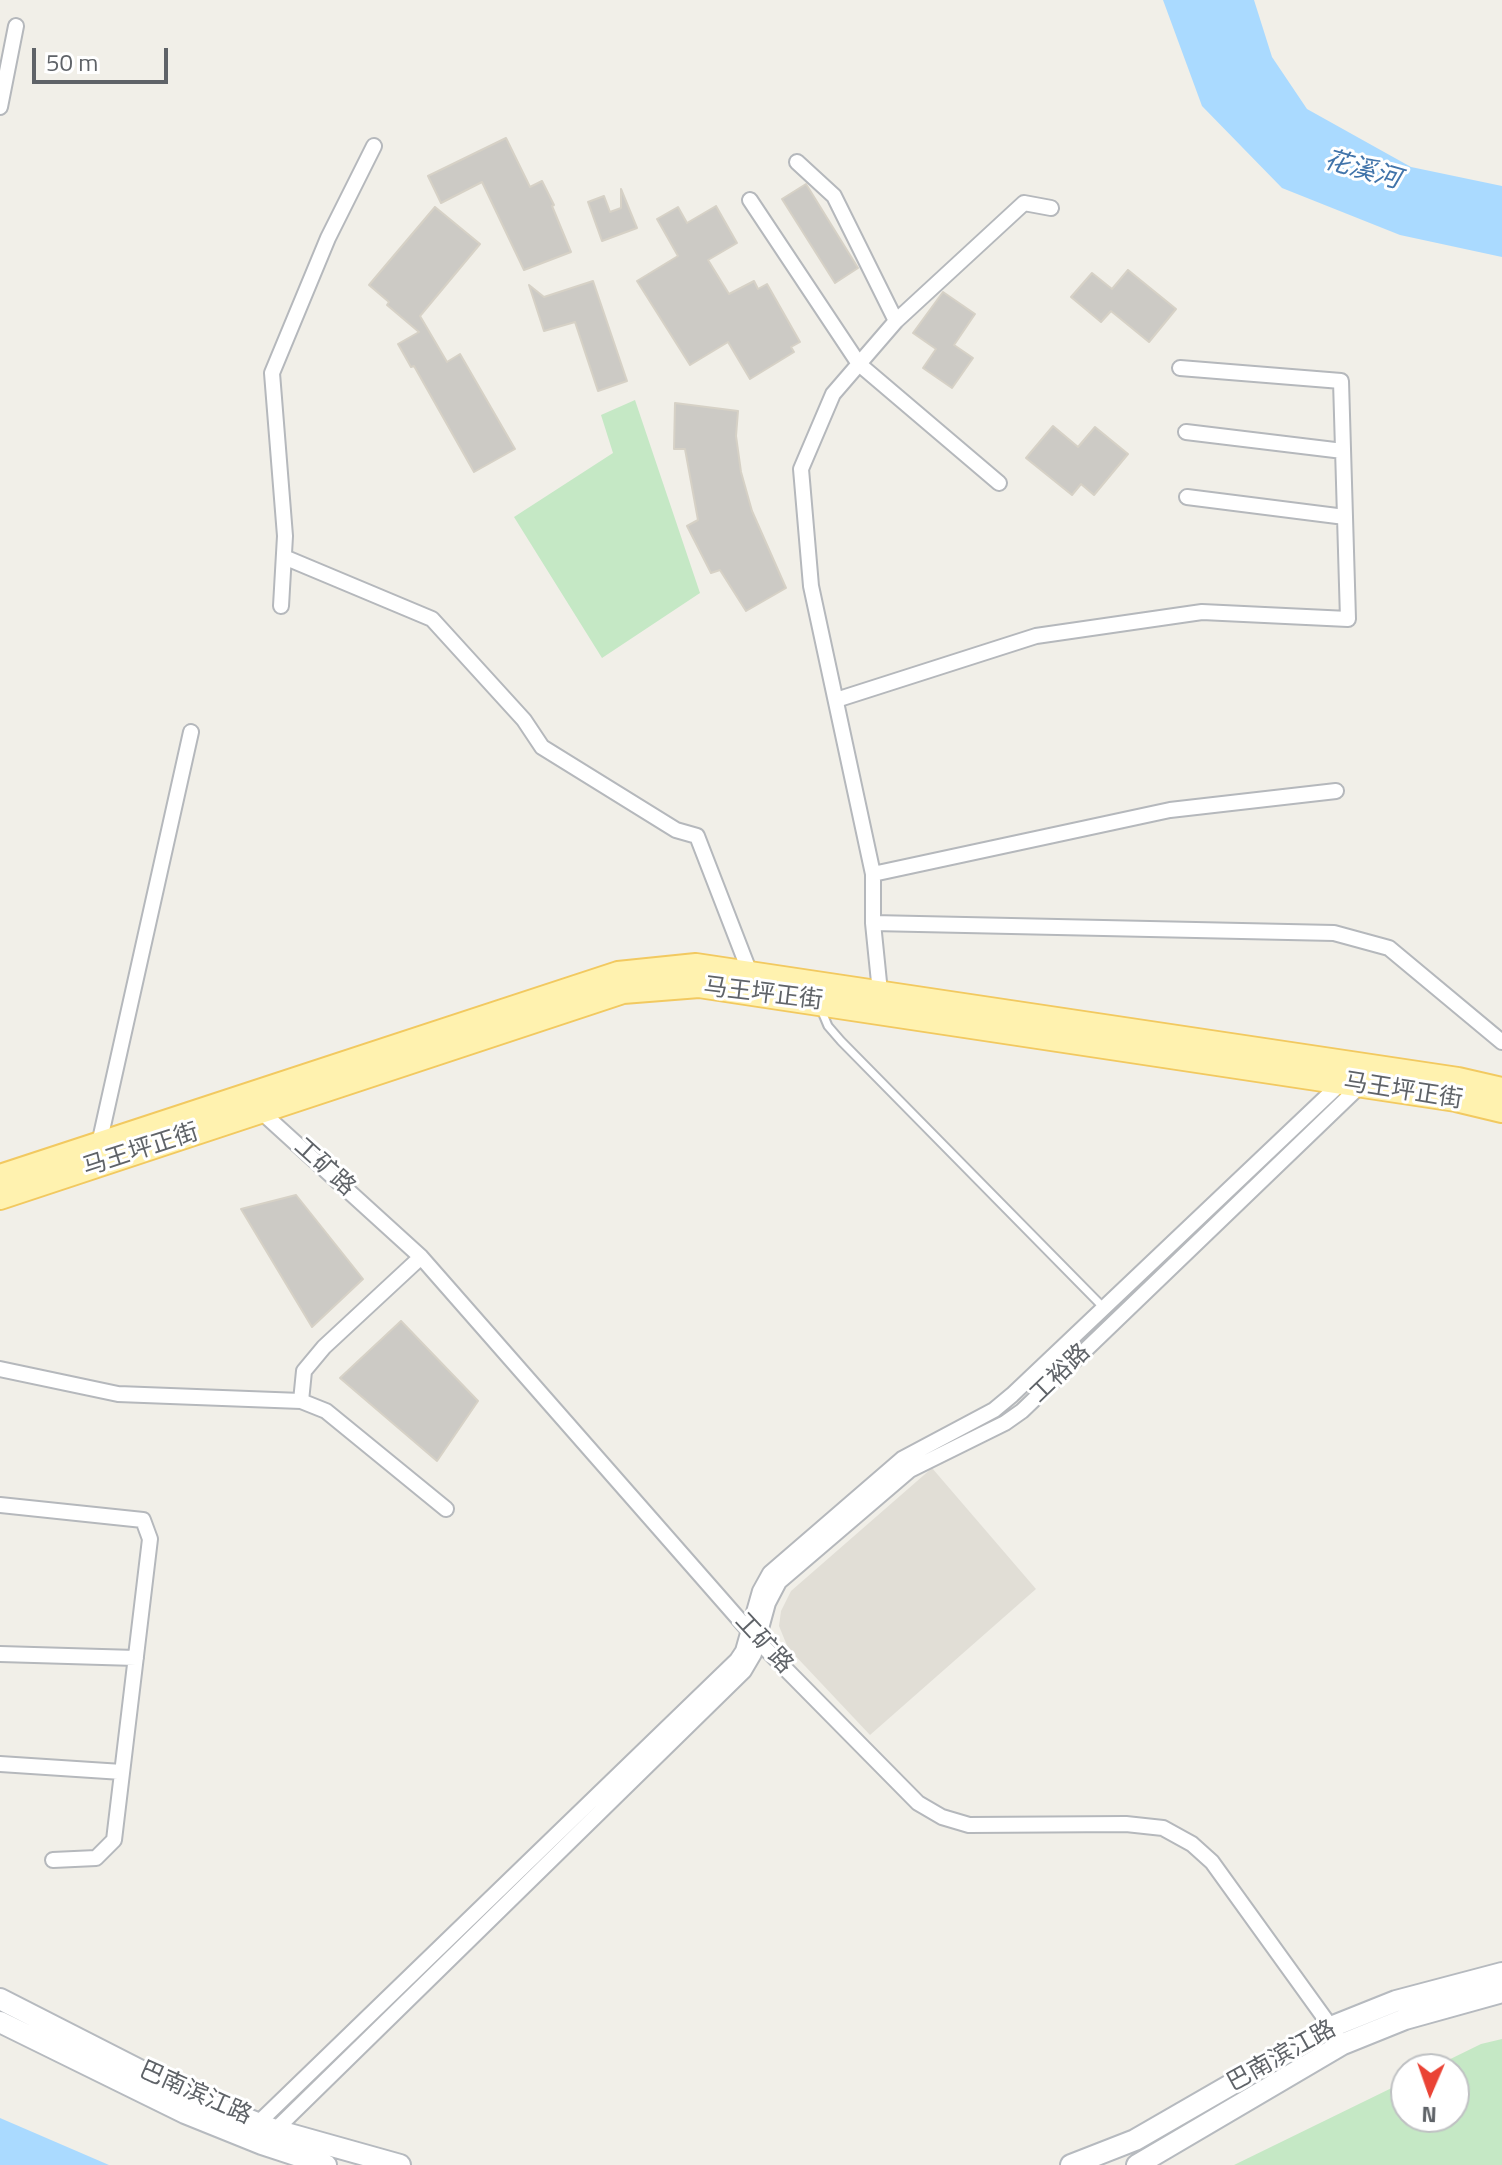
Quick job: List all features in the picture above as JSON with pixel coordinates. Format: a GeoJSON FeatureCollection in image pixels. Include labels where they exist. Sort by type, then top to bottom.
{"type":"FeatureCollection","features":[{"type":"Feature","properties":{"kind":"main road","name":"马王坪正街"},"geometry":{"type":"LineString","coordinates":[[0,1176],[618,973],[696,965],[1458,1079],[1502,1089]]}},
{"type":"Feature","properties":{"kind":"main road","name":"马王坪正街"},"geometry":{"type":"LineString","coordinates":[[0,1198],[623,992],[699,986],[1456,1100],[1502,1111]]}},
{"type":"Feature","properties":{"kind":"main road","name":"巴南滨江路"},"geometry":{"type":"LineString","coordinates":[[1137,2165],[1396,2001],[1502,1973]]}},
{"type":"Feature","properties":{"kind":"main road","name":"巴南滨江路"},"geometry":{"type":"LineString","coordinates":[[1071,2165],[1135,2140],[1337,2036],[1502,1992]]}},
{"type":"Feature","properties":{"kind":"main road","name":"巴南滨江路"},"geometry":{"type":"LineString","coordinates":[[0,1999],[326,2165]]}},
{"type":"Feature","properties":{"kind":"main road","name":"巴南滨江路"},"geometry":{"type":"LineString","coordinates":[[0,2022],[185,2113],[400,2165]]}},
{"type":"Feature","properties":{"kind":"street"},"geometry":{"type":"LineString","coordinates":[[0,42],[16,26],[0,107]]}},
{"type":"Feature","properties":{"kind":"street"},"geometry":{"type":"LineString","coordinates":[[281,606],[285,536],[272,373],[328,238],[374,146]]}},
{"type":"Feature","properties":{"kind":"street"},"geometry":{"type":"LineString","coordinates":[[797,162],[834,196],[896,321]]}},
{"type":"Feature","properties":{"kind":"street"},"geometry":{"type":"LineString","coordinates":[[750,200],[859,364],[999,483]]}},
{"type":"Feature","properties":{"kind":"street"},"geometry":{"type":"LineString","coordinates":[[880,992],[873,923],[873,874],[811,586],[801,469],[833,394],[896,321],[1024,203],[1051,208]]}},
{"type":"Feature","properties":{"kind":"street"},"geometry":{"type":"LineString","coordinates":[[836,700],[1036,636],[1202,612],[1348,619],[1341,381],[1180,368]]}},
{"type":"Feature","properties":{"kind":"street"},"geometry":{"type":"LineString","coordinates":[[1186,432],[1343,451]]}},
{"type":"Feature","properties":{"kind":"street"},"geometry":{"type":"LineString","coordinates":[[1187,497],[1345,517]]}},
{"type":"Feature","properties":{"kind":"street"},"geometry":{"type":"LineString","coordinates":[[284,557],[432,619],[524,720],[542,747],[676,830],[697,836],[750,973]]}},
{"type":"Feature","properties":{"kind":"street"},"geometry":{"type":"LineString","coordinates":[[99,1144],[191,732]]}},
{"type":"Feature","properties":{"kind":"street"},"geometry":{"type":"LineString","coordinates":[[873,874],[1170,810],[1336,791]]}},
{"type":"Feature","properties":{"kind":"street"},"geometry":{"type":"LineString","coordinates":[[873,923],[1334,933],[1389,948],[1502,1042]]}},
{"type":"Feature","properties":{"kind":"street","name":"工裕路"},"geometry":{"type":"LineString","coordinates":[[753,1636],[760,1591],[770,1573],[902,1459],[1003,1402],[1103,1307],[1352,1084]]}},
{"type":"Feature","properties":{"kind":"street","name":"工裕路"},"geometry":{"type":"LineString","coordinates":[[753,1636],[779,1582],[910,1470],[1005,1423],[1022,1411],[1352,1084]]}},
{"type":"Feature","properties":{"kind":"street","name":"工矿路"},"geometry":{"type":"LineString","coordinates":[[244,1095],[421,1257],[753,1636],[918,1803],[942,1817],[969,1825],[1126,1824],[1163,1828],[1192,1844],[1212,1862],[1337,2036]]}},
{"type":"Feature","properties":{"kind":"street"},"geometry":{"type":"LineString","coordinates":[[301,1401],[304,1371],[324,1347],[421,1257]]}},
{"type":"Feature","properties":{"kind":"street"},"geometry":{"type":"LineString","coordinates":[[0,1369],[118,1394],[301,1401],[326,1411],[446,1509]]}},
{"type":"Feature","properties":{"kind":"street"},"geometry":{"type":"LineString","coordinates":[[0,1505],[143,1520],[150,1539],[114,1840],[96,1858],[53,1860]]}},
{"type":"Feature","properties":{"kind":"street"},"geometry":{"type":"LineString","coordinates":[[260,2133],[744,1671],[754,1654],[753,1636]]}},
{"type":"Feature","properties":{"kind":"street"},"geometry":{"type":"LineString","coordinates":[[0,1654],[136,1658]]}},
{"type":"Feature","properties":{"kind":"street"},"geometry":{"type":"LineString","coordinates":[[0,1764],[122,1772]]}},
{"type":"Feature","properties":{"kind":"lane"},"geometry":{"type":"LineString","coordinates":[[818,1002],[828,1026],[841,1041],[1103,1307]]}},
{"type":"Feature","properties":{"kind":"shaded area"},"geometry":{"type":"Polygon","coordinates":[[[932,1468],[1036,1589],[870,1735],[788,1648],[779,1626],[781,1611],[791,1591],[932,1468]]]}},
{"type":"Feature","properties":{"kind":"green space"},"geometry":{"type":"Polygon","coordinates":[[[635,400],[700,593],[602,658],[514,517],[613,453],[601,415],[635,400]]]}},
{"type":"Feature","properties":{"kind":"green space"},"geometry":{"type":"Polygon","coordinates":[[[1502,2039],[1502,2165],[1234,2165],[1390,2089],[1390,2133],[1470,2133],[1470,2053],[1463,2053],[1502,2039]]]}},
{"type":"Feature","properties":{"kind":"water","name":"花溪河"},"geometry":{"type":"Polygon","coordinates":[[[1163,0],[1254,0],[1272,57],[1307,109],[1411,167],[1502,186],[1502,257],[1400,235],[1282,188],[1202,106],[1163,0]]]}},
{"type":"Feature","properties":{"kind":"water"},"geometry":{"type":"Polygon","coordinates":[[[0,2118],[109,2165],[0,2165],[0,2118]]]}},
{"type":"Feature","properties":{"kind":"building"},"geometry":{"type":"Polygon","coordinates":[[[506,138],[530,187],[542,181],[571,252],[524,270],[482,182],[441,203],[428,176],[506,138]]]}},
{"type":"Feature","properties":{"kind":"building"},"geometry":{"type":"Polygon","coordinates":[[[806,184],[858,268],[835,283],[782,199],[806,184]]]}},
{"type":"Feature","properties":{"kind":"building"},"geometry":{"type":"Polygon","coordinates":[[[621,189],[637,228],[602,241],[588,202],[604,196],[610,212],[621,208],[621,189]]]}},
{"type":"Feature","properties":{"kind":"building"},"geometry":{"type":"Polygon","coordinates":[[[716,206],[737,243],[708,260],[729,294],[754,281],[758,289],[767,284],[800,342],[791,347],[794,352],[750,379],[728,342],[690,365],[637,281],[678,256],[657,219],[678,207],[687,223],[716,206]]]}},
{"type":"Feature","properties":{"kind":"building"},"geometry":{"type":"Polygon","coordinates":[[[435,207],[480,244],[420,316],[447,362],[460,354],[515,449],[474,472],[414,366],[411,367],[398,344],[419,332],[369,285],[435,207]]]}},
{"type":"Feature","properties":{"kind":"building"},"geometry":{"type":"Polygon","coordinates":[[[1128,270],[1176,309],[1149,342],[1111,311],[1101,322],[1071,297],[1092,273],[1112,289],[1128,270]]]}},
{"type":"Feature","properties":{"kind":"building"},"geometry":{"type":"Polygon","coordinates":[[[593,281],[627,381],[598,391],[575,322],[544,331],[529,285],[544,297],[593,281]]]}},
{"type":"Feature","properties":{"kind":"building"},"geometry":{"type":"Polygon","coordinates":[[[943,292],[975,314],[954,345],[973,358],[952,388],[923,368],[936,349],[913,333],[943,292]]]}},
{"type":"Feature","properties":{"kind":"building"},"geometry":{"type":"Polygon","coordinates":[[[675,403],[738,411],[736,436],[741,472],[752,511],[786,588],[746,611],[720,570],[711,573],[687,526],[698,520],[685,449],[674,449],[675,403]]]}},
{"type":"Feature","properties":{"kind":"building"},"geometry":{"type":"Polygon","coordinates":[[[1053,426],[1078,447],[1095,427],[1128,454],[1094,495],[1081,484],[1072,495],[1026,458],[1053,426]]]}},
{"type":"Feature","properties":{"kind":"building"},"geometry":{"type":"Polygon","coordinates":[[[296,1195],[363,1279],[312,1327],[241,1209],[296,1195]]]}},
{"type":"Feature","properties":{"kind":"building"},"geometry":{"type":"Polygon","coordinates":[[[401,1321],[478,1401],[437,1461],[340,1378],[401,1321]]]}}]}
